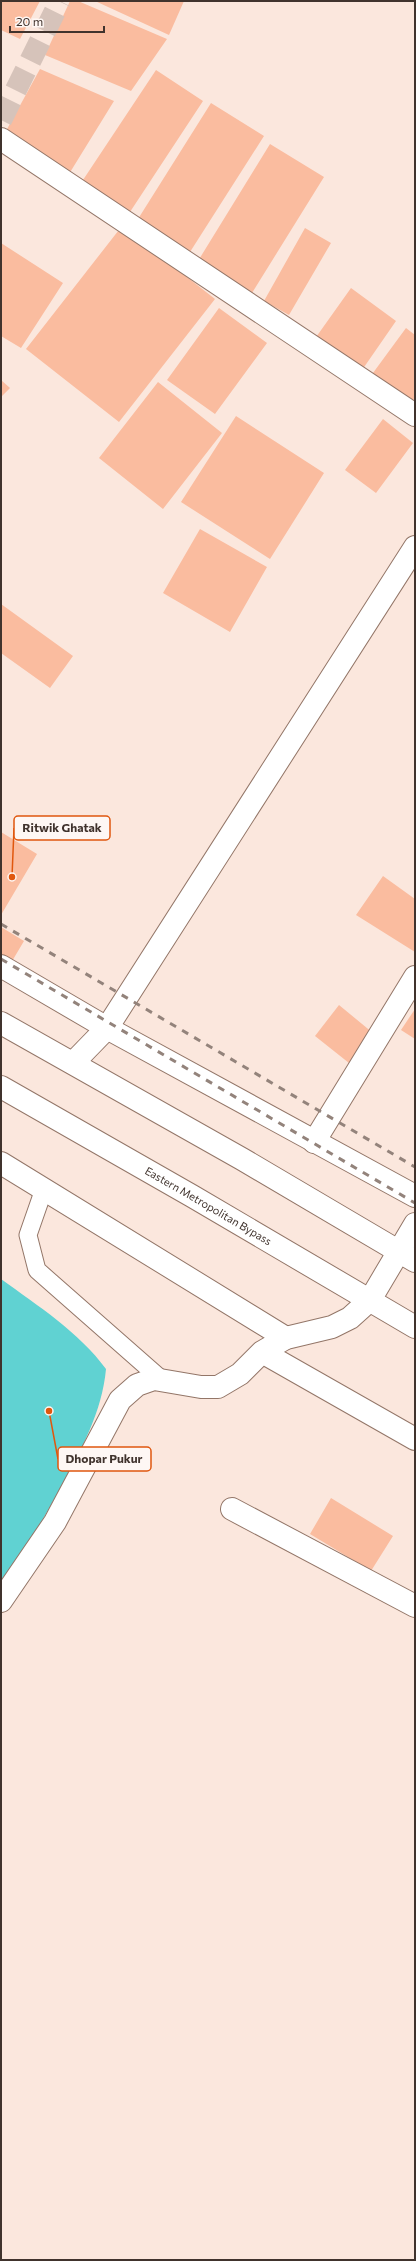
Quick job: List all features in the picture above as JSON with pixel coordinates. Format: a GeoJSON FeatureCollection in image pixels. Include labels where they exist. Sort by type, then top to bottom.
{"type":"FeatureCollection","features":[{"type":"Feature","properties":{"kind":"street"},"geometry":{"type":"LineString","coordinates":[[1,139],[415,415]]}},
{"type":"Feature","properties":{"kind":"street"},"geometry":{"type":"LineString","coordinates":[[73,1064],[107,1028],[415,547]]}},
{"type":"Feature","properties":{"kind":"street"},"geometry":{"type":"LineString","coordinates":[[1,966],[107,1028],[415,1196]]}},
{"type":"Feature","properties":{"kind":"street"},"geometry":{"type":"LineString","coordinates":[[314,1142],[415,977]]}},
{"type":"Feature","properties":{"kind":"street"},"geometry":{"type":"LineString","coordinates":[[1,1023],[242,1159],[407,1256]]}},
{"type":"Feature","properties":{"kind":"street","name":"Eastern Metropolitan Bypass"},"geometry":{"type":"LineString","coordinates":[[1,1087],[415,1327]]}},
{"type":"Feature","properties":{"kind":"street"},"geometry":{"type":"LineString","coordinates":[[1,1163],[286,1338]]}},
{"type":"Feature","properties":{"kind":"street"},"geometry":{"type":"LineString","coordinates":[[1,1601],[55,1522],[120,1400],[137,1385],[154,1379],[201,1387],[218,1387],[240,1374],[262,1352],[286,1338],[332,1327],[350,1318],[370,1300],[407,1256],[415,1224]]}},
{"type":"Feature","properties":{"kind":"street"},"geometry":{"type":"LineString","coordinates":[[262,1352],[415,1440]]}},
{"type":"Feature","properties":{"kind":"street"},"geometry":{"type":"LineString","coordinates":[[232,1509],[415,1606]]}},
{"type":"Feature","properties":{"kind":"lane"},"geometry":{"type":"LineString","coordinates":[[44,1189],[28,1235],[37,1270],[162,1380]]}},
{"type":"Feature","properties":{"kind":"water"},"geometry":{"type":"Polygon","coordinates":[[[1,1279],[71,1331],[106,1369],[104,1385],[96,1415],[84,1443],[40,1524],[1,1587],[1,1279]]]}},
{"type":"Feature","properties":{"kind":"building"},"geometry":{"type":"Polygon","coordinates":[[[1,1],[40,1],[20,39],[1,30],[1,1]]]}},
{"type":"Feature","properties":{"kind":"building"},"geometry":{"type":"Polygon","coordinates":[[[70,1],[78,1],[167,39],[131,91],[45,55],[70,1]]]}},
{"type":"Feature","properties":{"kind":"building"},"geometry":{"type":"Polygon","coordinates":[[[95,1],[184,1],[169,35],[95,1]]]}},
{"type":"Feature","properties":{"kind":"building"},"geometry":{"type":"Polygon","coordinates":[[[40,69],[114,101],[69,174],[6,131],[40,69]]]}},
{"type":"Feature","properties":{"kind":"building"},"geometry":{"type":"Polygon","coordinates":[[[156,70],[203,101],[128,215],[81,183],[156,70]]]}},
{"type":"Feature","properties":{"kind":"building"},"geometry":{"type":"Polygon","coordinates":[[[211,103],[264,136],[190,252],[138,219],[211,103]]]}},
{"type":"Feature","properties":{"kind":"building"},"geometry":{"type":"Polygon","coordinates":[[[270,144],[324,177],[252,293],[198,261],[270,144]]]}},
{"type":"Feature","properties":{"kind":"building"},"geometry":{"type":"Polygon","coordinates":[[[122,226],[215,299],[119,422],[26,349],[122,226]]]}},
{"type":"Feature","properties":{"kind":"building"},"geometry":{"type":"Polygon","coordinates":[[[305,228],[331,243],[289,315],[264,301],[305,228]]]}},
{"type":"Feature","properties":{"kind":"building"},"geometry":{"type":"Polygon","coordinates":[[[1,243],[63,283],[21,348],[1,336],[1,243]]]}},
{"type":"Feature","properties":{"kind":"building"},"geometry":{"type":"Polygon","coordinates":[[[351,288],[396,321],[360,373],[314,340],[351,288]]]}},
{"type":"Feature","properties":{"kind":"building"},"geometry":{"type":"Polygon","coordinates":[[[219,308],[267,343],[215,414],[167,380],[219,308]]]}},
{"type":"Feature","properties":{"kind":"building"},"geometry":{"type":"Polygon","coordinates":[[[406,328],[415,335],[415,397],[409,406],[370,377],[406,328]]]}},
{"type":"Feature","properties":{"kind":"building"},"geometry":{"type":"Polygon","coordinates":[[[1,380],[10,388],[1,397],[1,380]]]}},
{"type":"Feature","properties":{"kind":"building"},"geometry":{"type":"Polygon","coordinates":[[[158,382],[222,433],[163,509],[99,458],[158,382]]]}},
{"type":"Feature","properties":{"kind":"building"},"geometry":{"type":"Polygon","coordinates":[[[236,416],[324,473],[270,559],[181,502],[236,416]]]}},
{"type":"Feature","properties":{"kind":"building"},"geometry":{"type":"Polygon","coordinates":[[[383,419],[413,443],[376,493],[345,470],[383,419]]]}},
{"type":"Feature","properties":{"kind":"building"},"geometry":{"type":"Polygon","coordinates":[[[200,529],[267,567],[230,632],[163,593],[200,529]]]}},
{"type":"Feature","properties":{"kind":"building"},"geometry":{"type":"Polygon","coordinates":[[[1,604],[73,656],[50,688],[1,653],[1,604]]]}},
{"type":"Feature","properties":{"kind":"building"},"geometry":{"type":"Polygon","coordinates":[[[1,832],[37,854],[1,915],[1,832]]]}},
{"type":"Feature","properties":{"kind":"building"},"geometry":{"type":"Polygon","coordinates":[[[383,876],[415,899],[415,952],[356,915],[383,876]]]}},
{"type":"Feature","properties":{"kind":"building"},"geometry":{"type":"Polygon","coordinates":[[[1,927],[24,941],[8,968],[1,964],[1,927]]]}},
{"type":"Feature","properties":{"kind":"building"},"geometry":{"type":"Polygon","coordinates":[[[339,1005],[373,1033],[349,1063],[315,1036],[339,1005]]]}},
{"type":"Feature","properties":{"kind":"building"},"geometry":{"type":"Polygon","coordinates":[[[415,1009],[415,1039],[401,1030],[415,1009]]]}},
{"type":"Feature","properties":{"kind":"building"},"geometry":{"type":"Polygon","coordinates":[[[331,1498],[393,1536],[371,1571],[310,1534],[331,1498]]]}},
{"type":"Feature","properties":{"kind":"tunnel"},"geometry":{"type":"LineString","coordinates":[[1,120],[60,1]]}},
{"type":"Feature","properties":{"kind":"railway"},"geometry":{"type":"LineString","coordinates":[[1,924],[415,1167]]}},
{"type":"Feature","properties":{"kind":"railway"},"geometry":{"type":"LineString","coordinates":[[1,959],[415,1203]]}},
{"type":"Feature","properties":{"kind":"place","name":"Ritwik Ghatak"},"geometry":{"type":"Point","coordinates":[12,877]}},
{"type":"Feature","properties":{"kind":"place","name":"Dhopar Pukur"},"geometry":{"type":"Point","coordinates":[49,1411]}}]}
